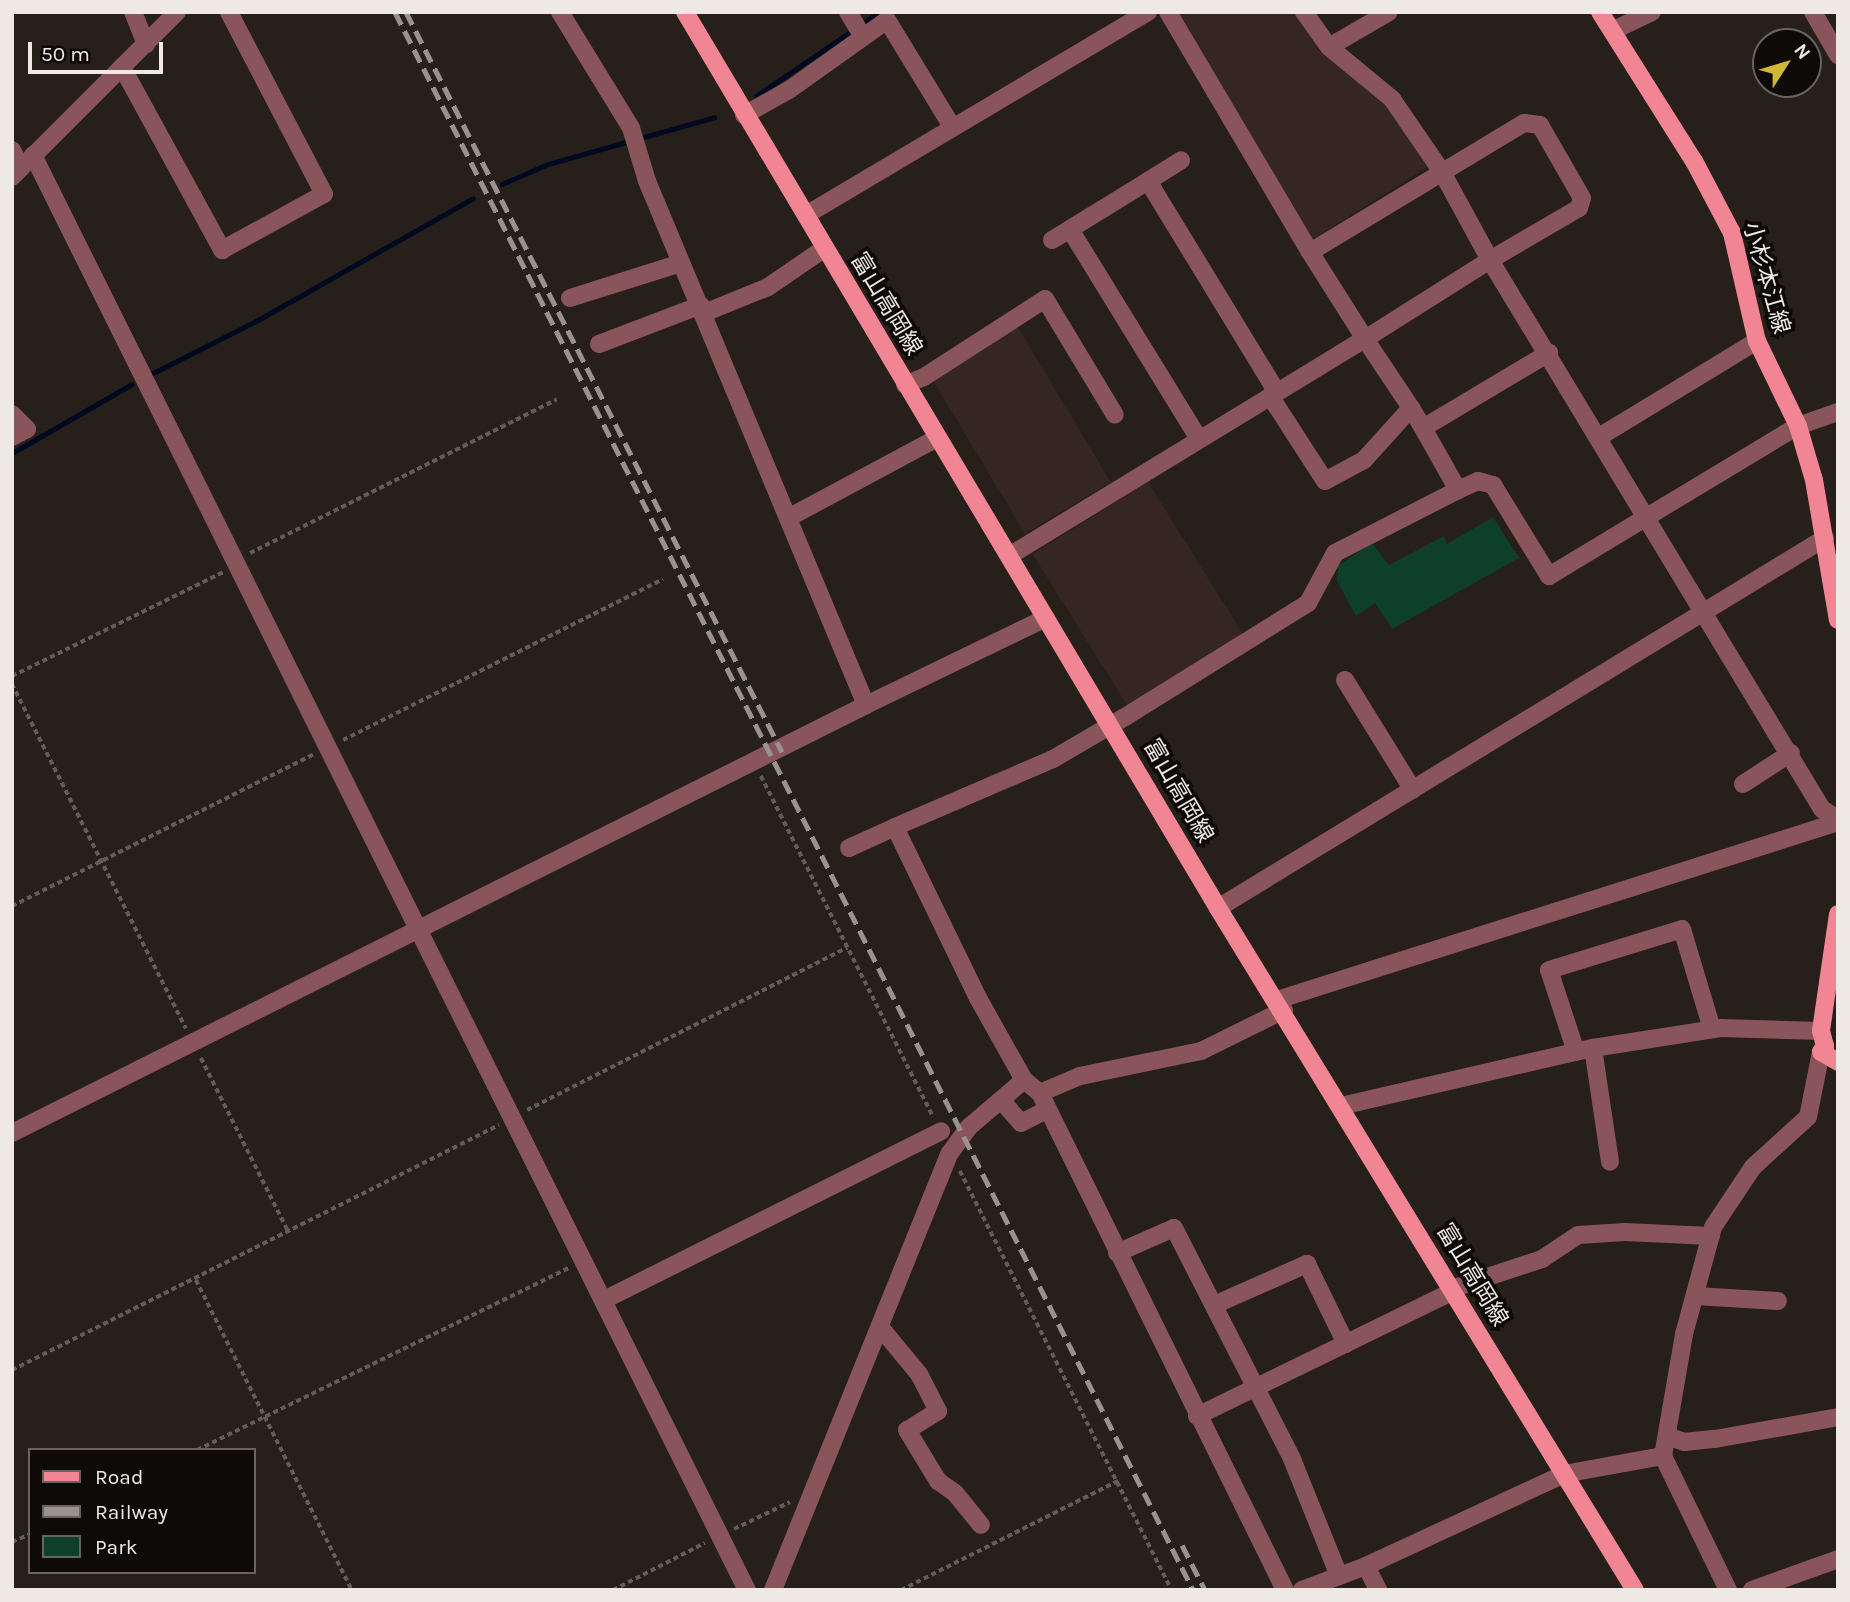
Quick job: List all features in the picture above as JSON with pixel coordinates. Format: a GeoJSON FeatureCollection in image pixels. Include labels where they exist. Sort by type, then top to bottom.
{"type":"FeatureCollection","features":[{"type":"Feature","properties":{"kind":"main road","name":"富山高岡線"},"geometry":{"type":"LineString","coordinates":[[685,12],[905,385],[1111,724],[1218,908],[1280,1005],[1635,1590]]}},
{"type":"Feature","properties":{"kind":"main road","name":"小杉本江線"},"geometry":{"type":"LineString","coordinates":[[1600,12],[1695,162],[1732,233],[1757,341],[1798,426],[1825,538],[1838,621]]}},
{"type":"Feature","properties":{"kind":"main road"},"geometry":{"type":"LineString","coordinates":[[1838,914],[1821,1031],[1825,1046],[1821,1052],[1838,1062]]}},
{"type":"Feature","properties":{"kind":"street"},"geometry":{"type":"LineString","coordinates":[[132,12],[146,44]]}},
{"type":"Feature","properties":{"kind":"street"},"geometry":{"type":"LineString","coordinates":[[22,167],[177,12]]}},
{"type":"Feature","properties":{"kind":"street"},"geometry":{"type":"LineString","coordinates":[[122,67],[222,250],[324,194],[229,12]]}},
{"type":"Feature","properties":{"kind":"street"},"geometry":{"type":"LineString","coordinates":[[561,12],[634,137],[681,263],[866,705]]}},
{"type":"Feature","properties":{"kind":"street"},"geometry":{"type":"LineString","coordinates":[[848,12],[863,37]]}},
{"type":"Feature","properties":{"kind":"street"},"geometry":{"type":"LineString","coordinates":[[806,215],[951,125],[1148,12]]}},
{"type":"Feature","properties":{"kind":"street"},"geometry":{"type":"LineString","coordinates":[[1168,12],[1310,252],[1411,408],[1458,490]]}},
{"type":"Feature","properties":{"kind":"street"},"geometry":{"type":"LineString","coordinates":[[1304,12],[1329,47],[1392,99],[1442,172],[1490,260],[1706,611],[1822,809],[1838,821]]}},
{"type":"Feature","properties":{"kind":"street"},"geometry":{"type":"LineString","coordinates":[[1329,47],[1389,12]]}},
{"type":"Feature","properties":{"kind":"street"},"geometry":{"type":"LineString","coordinates":[[1612,31],[1652,12]]}},
{"type":"Feature","properties":{"kind":"street"},"geometry":{"type":"LineString","coordinates":[[1813,12],[1838,55]]}},
{"type":"Feature","properties":{"kind":"street"},"geometry":{"type":"LineString","coordinates":[[744,115],[789,90],[887,20],[951,125]]}},
{"type":"Feature","properties":{"kind":"street"},"geometry":{"type":"LineString","coordinates":[[1009,556],[1579,208],[1582,198],[1540,125],[1524,123],[1310,252]]}},
{"type":"Feature","properties":{"kind":"street"},"geometry":{"type":"LineString","coordinates":[[12,150],[237,562],[747,1590]]}},
{"type":"Feature","properties":{"kind":"street"},"geometry":{"type":"LineString","coordinates":[[1052,240],[1181,160]]}},
{"type":"Feature","properties":{"kind":"street"},"geometry":{"type":"LineString","coordinates":[[1148,181],[1325,481],[1364,460],[1411,408]]}},
{"type":"Feature","properties":{"kind":"street"},"geometry":{"type":"LineString","coordinates":[[1070,229],[1199,439]]}},
{"type":"Feature","properties":{"kind":"street"},"geometry":{"type":"LineString","coordinates":[[599,344],[768,287],[825,248]]}},
{"type":"Feature","properties":{"kind":"street"},"geometry":{"type":"LineString","coordinates":[[570,298],[681,263]]}},
{"type":"Feature","properties":{"kind":"street"},"geometry":{"type":"LineString","coordinates":[[905,385],[1045,299],[1115,415]]}},
{"type":"Feature","properties":{"kind":"street"},"geometry":{"type":"LineString","coordinates":[[1599,437],[1757,341]]}},
{"type":"Feature","properties":{"kind":"street"},"geometry":{"type":"LineString","coordinates":[[1423,428],[1549,353]]}},
{"type":"Feature","properties":{"kind":"street"},"geometry":{"type":"LineString","coordinates":[[849,848],[1052,759],[1308,603],[1335,553],[1478,481],[1493,485],[1549,576],[1798,426],[1838,412]]}},
{"type":"Feature","properties":{"kind":"street"},"geometry":{"type":"LineString","coordinates":[[12,414],[27,429],[12,437]]}},
{"type":"Feature","properties":{"kind":"street"},"geometry":{"type":"LineString","coordinates":[[788,518],[937,438]]}},
{"type":"Feature","properties":{"kind":"street"},"geometry":{"type":"LineString","coordinates":[[1218,908],[1825,538]]}},
{"type":"Feature","properties":{"kind":"street"},"geometry":{"type":"LineString","coordinates":[[12,1133],[866,705],[1046,618]]}},
{"type":"Feature","properties":{"kind":"street"},"geometry":{"type":"LineString","coordinates":[[1345,680],[1413,790]]}},
{"type":"Feature","properties":{"kind":"street"},"geometry":{"type":"LineString","coordinates":[[1743,784],[1791,753]]}},
{"type":"Feature","properties":{"kind":"street"},"geometry":{"type":"LineString","coordinates":[[1040,1093],[1080,1076],[1201,1051],[1280,1005],[1838,821]]}},
{"type":"Feature","properties":{"kind":"street"},"geometry":{"type":"LineString","coordinates":[[895,827],[1024,1080],[1040,1093],[1284,1590]]}},
{"type":"Feature","properties":{"kind":"street"},"geometry":{"type":"LineString","coordinates":[[1610,1161],[1584,1050],[1549,970],[1682,929],[1713,1029]]}},
{"type":"Feature","properties":{"kind":"street"},"geometry":{"type":"LineString","coordinates":[[1341,1106],[1584,1050],[1713,1029],[1821,1031]]}},
{"type":"Feature","properties":{"kind":"street"},"geometry":{"type":"LineString","coordinates":[[1728,1590],[1663,1456],[1684,1334],[1711,1236],[1736,1187],[1808,1117],[1821,1052]]}},
{"type":"Feature","properties":{"kind":"street"},"geometry":{"type":"LineString","coordinates":[[773,1590],[950,1154],[969,1127],[1024,1080]]}},
{"type":"Feature","properties":{"kind":"street"},"geometry":{"type":"LineString","coordinates":[[1001,1100],[1021,1123],[1047,1110]]}},
{"type":"Feature","properties":{"kind":"street"},"geometry":{"type":"LineString","coordinates":[[604,1300],[941,1132]]}},
{"type":"Feature","properties":{"kind":"street"},"geometry":{"type":"LineString","coordinates":[[1117,1253],[1174,1228],[1256,1387],[1319,1519],[1339,1576]]}},
{"type":"Feature","properties":{"kind":"street"},"geometry":{"type":"LineString","coordinates":[[1197,1416],[1452,1290],[1542,1259],[1578,1235],[1625,1232],[1711,1236]]}},
{"type":"Feature","properties":{"kind":"street"},"geometry":{"type":"LineString","coordinates":[[1214,1305],[1307,1264],[1346,1344]]}},
{"type":"Feature","properties":{"kind":"street"},"geometry":{"type":"LineString","coordinates":[[1696,1296],[1778,1301]]}},
{"type":"Feature","properties":{"kind":"street"},"geometry":{"type":"LineString","coordinates":[[880,1327],[919,1374],[938,1411],[907,1430],[938,1481],[955,1493],[981,1525]]}},
{"type":"Feature","properties":{"kind":"street"},"geometry":{"type":"LineString","coordinates":[[1667,1436],[1684,1442],[1715,1439],[1838,1417]]}},
{"type":"Feature","properties":{"kind":"street"},"geometry":{"type":"LineString","coordinates":[[1302,1590],[1366,1566],[1564,1474],[1663,1456]]}},
{"type":"Feature","properties":{"kind":"street"},"geometry":{"type":"LineString","coordinates":[[1752,1590],[1838,1559]]}},
{"type":"Feature","properties":{"kind":"street"},"geometry":{"type":"LineString","coordinates":[[1366,1566],[1378,1590]]}},
{"type":"Feature","properties":{"kind":"path"},"geometry":{"type":"LineString","coordinates":[[12,676],[557,399]]}},
{"type":"Feature","properties":{"kind":"path"},"geometry":{"type":"LineString","coordinates":[[12,684],[288,1231]]}},
{"type":"Feature","properties":{"kind":"path"},"geometry":{"type":"LineString","coordinates":[[755,762],[941,1132]]}},
{"type":"Feature","properties":{"kind":"path"},"geometry":{"type":"LineString","coordinates":[[12,1370],[196,1280],[847,948]]}},
{"type":"Feature","properties":{"kind":"path"},"geometry":{"type":"LineString","coordinates":[[950,1154],[1119,1480],[1172,1590]]}},
{"type":"Feature","properties":{"kind":"path"},"geometry":{"type":"LineString","coordinates":[[201,1448],[584,1260]]}},
{"type":"Feature","properties":{"kind":"path"},"geometry":{"type":"LineString","coordinates":[[196,1280],[352,1590]]}},
{"type":"Feature","properties":{"kind":"path"},"geometry":{"type":"LineString","coordinates":[[901,1590],[1119,1480]]}},
{"type":"Feature","properties":{"kind":"path"},"geometry":{"type":"LineString","coordinates":[[12,1542],[28,1535]]}},
{"type":"Feature","properties":{"kind":"shaded area"},"geometry":{"type":"Polygon","coordinates":[[[1175,12],[1294,12],[1319,51],[1389,104],[1427,167],[1313,239],[1175,12]]]}},
{"type":"Feature","properties":{"kind":"shaded area"},"geometry":{"type":"Polygon","coordinates":[[[1017,326],[1111,482],[1025,534],[931,378],[1017,326]]]}},
{"type":"Feature","properties":{"kind":"shaded area"},"geometry":{"type":"Polygon","coordinates":[[[1148,482],[1244,636],[1129,708],[1033,554],[1148,482]]]}},
{"type":"Feature","properties":{"kind":"green space"},"geometry":{"type":"Polygon","coordinates":[[[1493,517],[1519,558],[1392,629],[1375,603],[1356,616],[1337,581],[1338,566],[1372,543],[1389,565],[1444,536],[1447,544],[1493,517]]]}},
{"type":"Feature","properties":{"kind":"waterway"},"geometry":{"type":"LineString","coordinates":[[756,96],[879,12]]}},
{"type":"Feature","properties":{"kind":"waterway"},"geometry":{"type":"LineString","coordinates":[[502,184],[548,164],[715,117]]}},
{"type":"Feature","properties":{"kind":"waterway"},"geometry":{"type":"LineString","coordinates":[[153,373],[256,321],[473,198]]}},
{"type":"Feature","properties":{"kind":"waterway"},"geometry":{"type":"LineString","coordinates":[[12,453],[132,384]]}},
{"type":"Feature","properties":{"kind":"railway"},"geometry":{"type":"LineString","coordinates":[[395,12],[1193,1590]]}},
{"type":"Feature","properties":{"kind":"railway"},"geometry":{"type":"LineString","coordinates":[[406,12],[782,752]]}},
{"type":"Feature","properties":{"kind":"railway"},"geometry":{"type":"LineString","coordinates":[[1182,1545],[1205,1590]]}}]}
